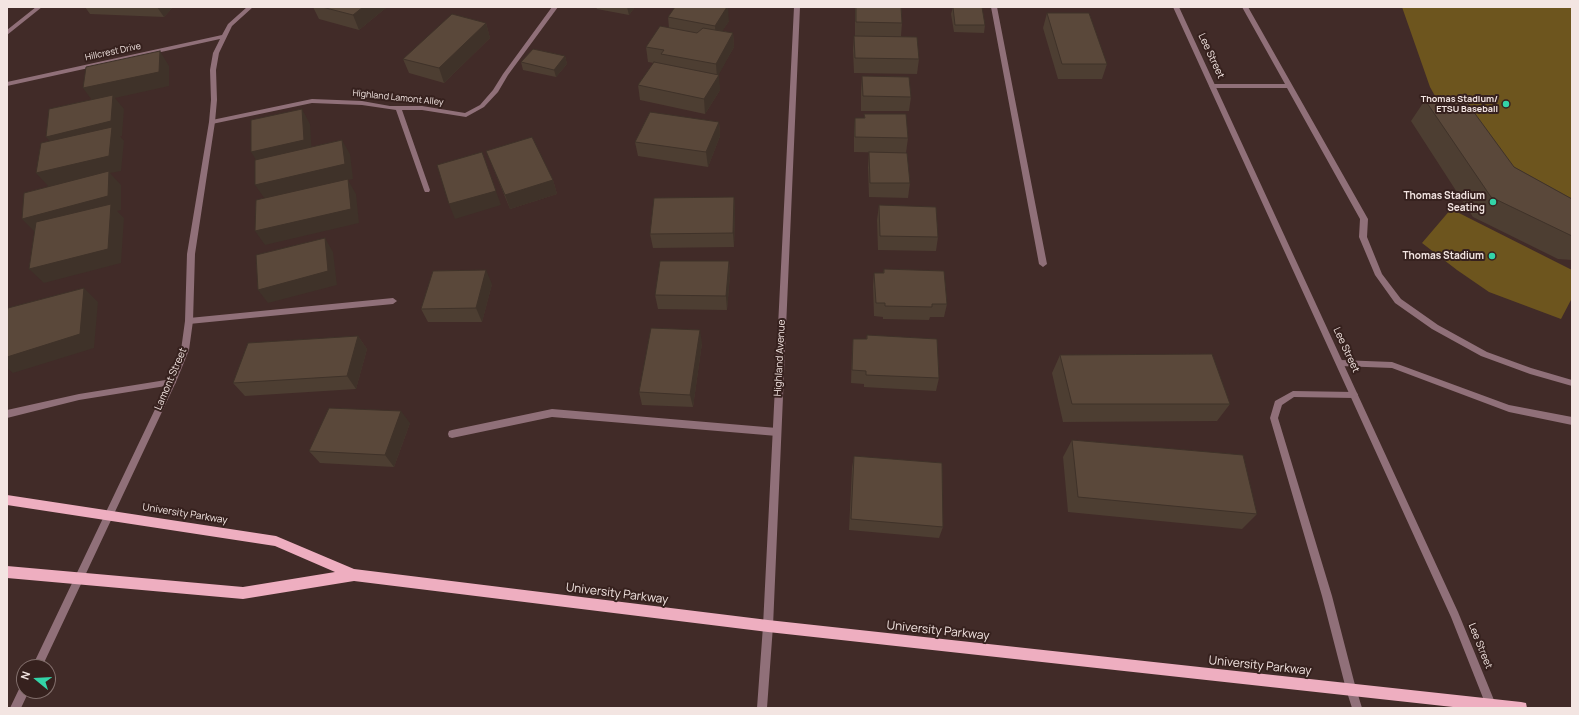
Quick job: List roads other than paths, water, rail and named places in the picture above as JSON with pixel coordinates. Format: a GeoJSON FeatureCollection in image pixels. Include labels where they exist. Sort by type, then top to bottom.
{"type":"FeatureCollection","features":[{"type":"Feature","properties":{"kind":"main road","name":"University Parkway"},"geometry":{"type":"LineString","coordinates":[[7,500],[276,541],[354,575]]}},
{"type":"Feature","properties":{"kind":"main road","name":"University Parkway"},"geometry":{"type":"LineString","coordinates":[[7,572],[243,593],[354,575],[768,626],[1521,708]]}},
{"type":"Feature","properties":{"kind":"street"},"geometry":{"type":"LineString","coordinates":[[7,34],[39,7]]}},
{"type":"Feature","properties":{"kind":"street","name":"Lamont Street"},"geometry":{"type":"LineString","coordinates":[[41,659],[172,382],[185,350],[189,321],[191,254],[212,122],[214,100],[212,70],[222,37],[230,25],[250,7]]}},
{"type":"Feature","properties":{"kind":"street","name":"Highland Lamont Alley"},"geometry":{"type":"LineString","coordinates":[[212,122],[312,101],[362,103],[390,108],[422,108],[466,115],[482,106],[496,91],[505,75],[555,7]]}},
{"type":"Feature","properties":{"kind":"street","name":"Highland Avenue"},"geometry":{"type":"LineString","coordinates":[[762,708],[768,626],[797,7]]}},
{"type":"Feature","properties":{"kind":"street"},"geometry":{"type":"LineString","coordinates":[[994,7],[1043,264]]}},
{"type":"Feature","properties":{"kind":"street","name":"Lee Street"},"geometry":{"type":"LineString","coordinates":[[1176,7],[1455,614],[1491,705]]}},
{"type":"Feature","properties":{"kind":"street"},"geometry":{"type":"LineString","coordinates":[[1245,7],[1364,219],[1363,237],[1379,275],[1398,301],[1435,327],[1484,354],[1530,371],[1572,383]]}},
{"type":"Feature","properties":{"kind":"street","name":"Hillcrest Drive"},"geometry":{"type":"LineString","coordinates":[[7,84],[222,37]]}},
{"type":"Feature","properties":{"kind":"street"},"geometry":{"type":"LineString","coordinates":[[1212,86],[1289,86]]}},
{"type":"Feature","properties":{"kind":"street"},"geometry":{"type":"LineString","coordinates":[[398,108],[427,190]]}},
{"type":"Feature","properties":{"kind":"street"},"geometry":{"type":"LineString","coordinates":[[189,321],[393,301]]}},
{"type":"Feature","properties":{"kind":"street"},"geometry":{"type":"LineString","coordinates":[[1340,363],[1392,365],[1509,408],[1572,421]]}},
{"type":"Feature","properties":{"kind":"street"},"geometry":{"type":"LineString","coordinates":[[7,414],[79,397],[172,382]]}},
{"type":"Feature","properties":{"kind":"street"},"geometry":{"type":"LineString","coordinates":[[1354,394],[1293,394],[1278,403],[1274,418],[1327,596],[1357,708]]}},
{"type":"Feature","properties":{"kind":"street"},"geometry":{"type":"LineString","coordinates":[[452,434],[552,413],[777,432]]}},
{"type":"Feature","properties":{"kind":"street"},"geometry":{"type":"LineString","coordinates":[[15,708],[20,699]]}},
{"type":"Feature","properties":{"kind":"place","name":"Thomas Stadium/ ETSU Baseball"},"geometry":{"type":"Point","coordinates":[1506,104]}},
{"type":"Feature","properties":{"kind":"place","name":"Thomas Stadium Seating"},"geometry":{"type":"Point","coordinates":[1493,202]}},
{"type":"Feature","properties":{"kind":"place","name":"Thomas Stadium"},"geometry":{"type":"Point","coordinates":[1492,256]}}]}
